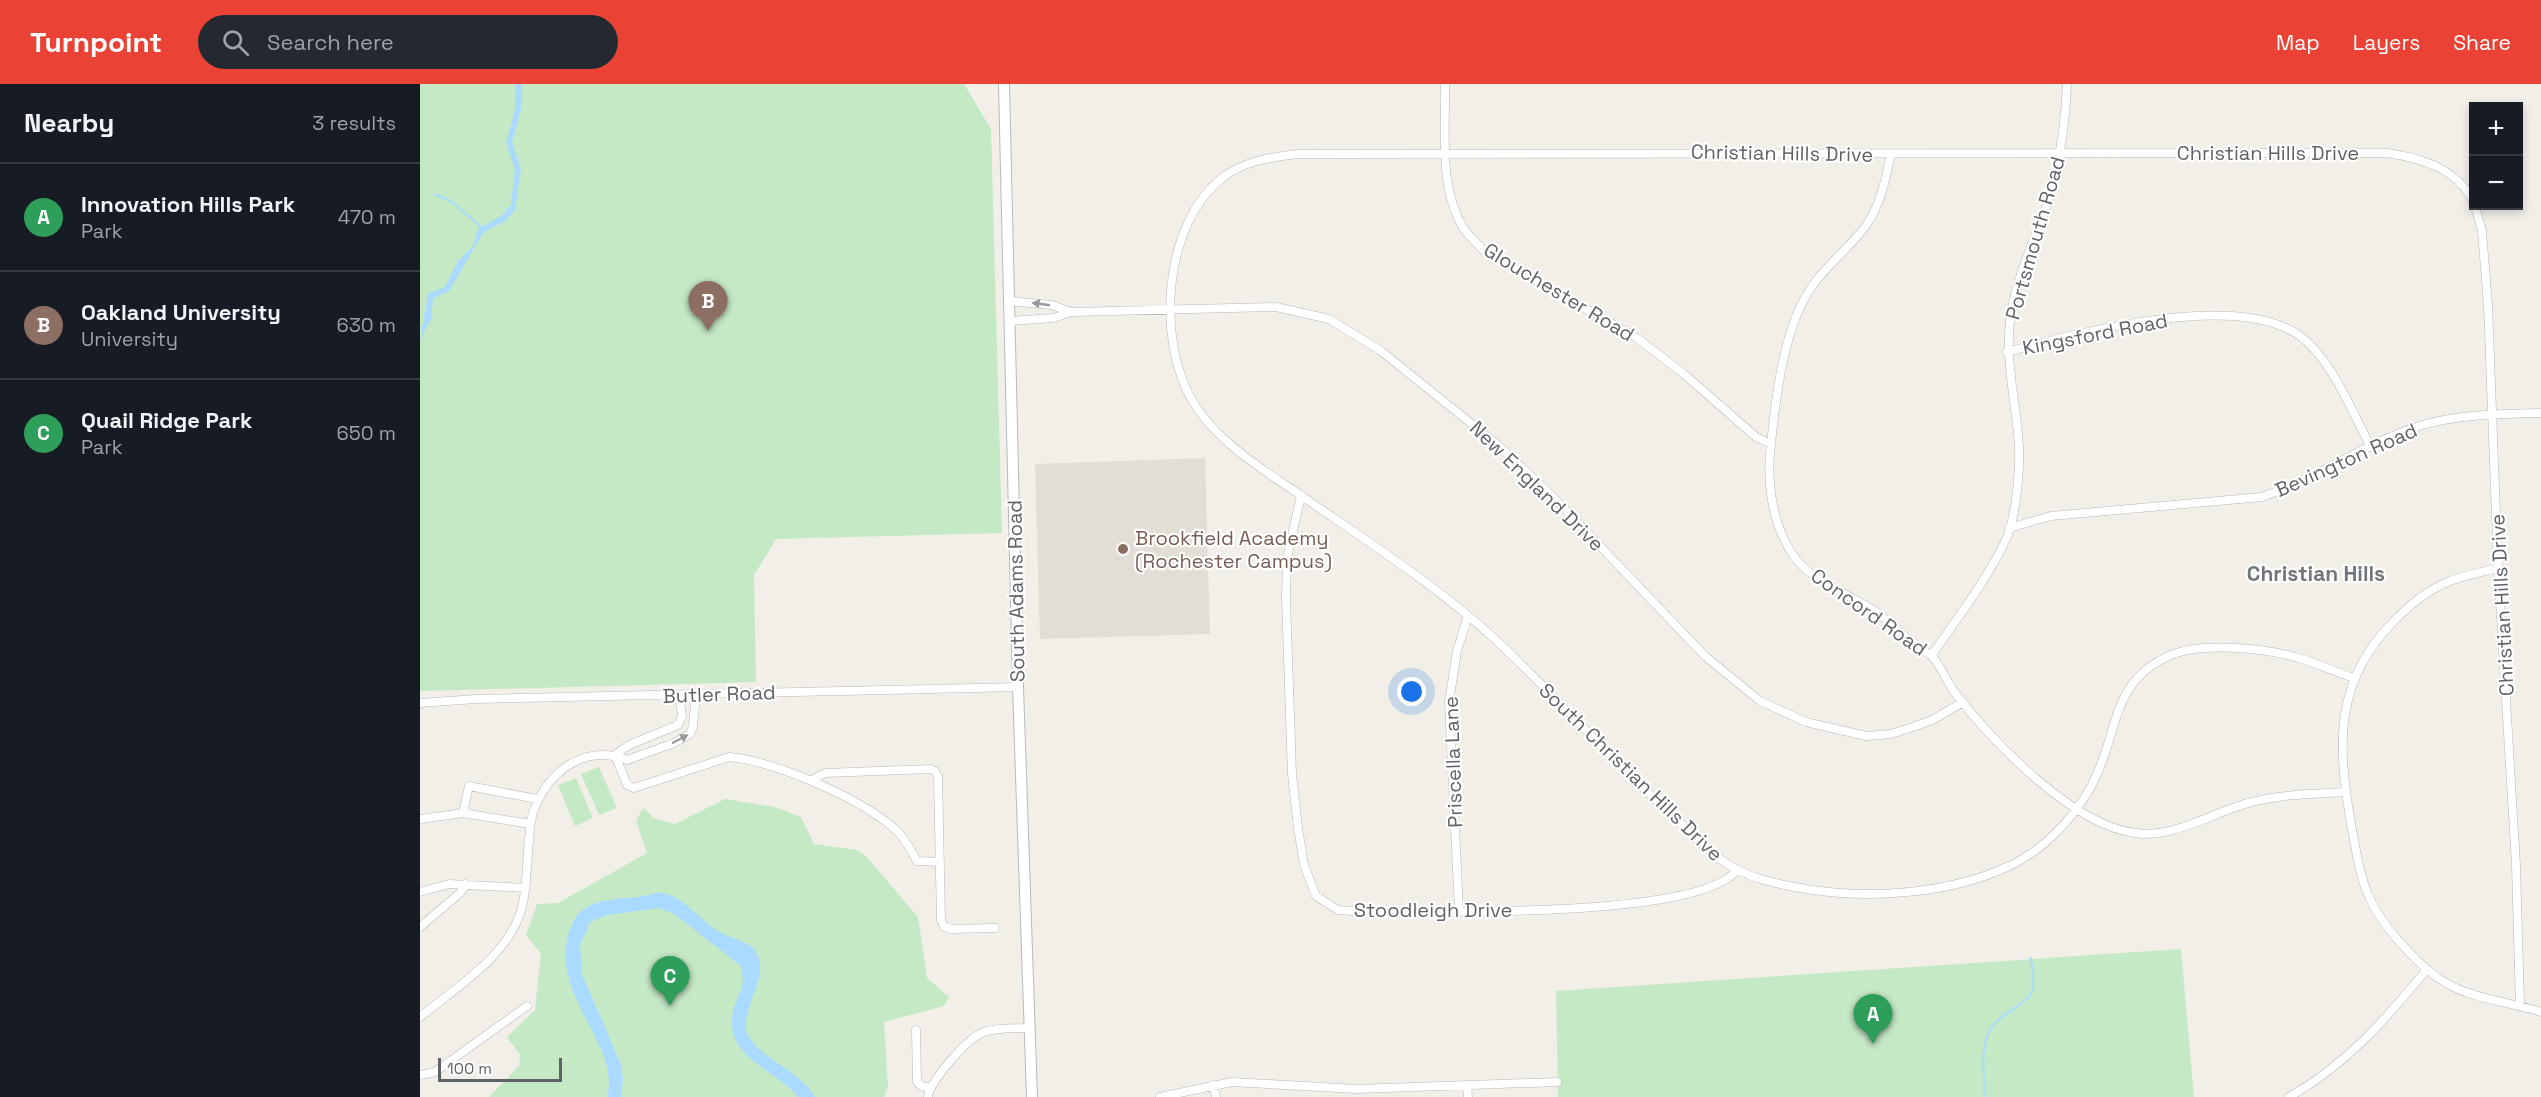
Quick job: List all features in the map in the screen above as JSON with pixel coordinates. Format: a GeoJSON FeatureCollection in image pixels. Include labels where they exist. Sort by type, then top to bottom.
{"type":"FeatureCollection","features":[{"type":"Feature","properties":{"kind":"main road","name":"South Adams Road"},"geometry":{"type":"LineString","coordinates":[[1004,84],[1018,687],[1032,1097]]}},
{"type":"Feature","properties":{"kind":"street","name":"Glouchester Road"},"geometry":{"type":"LineString","coordinates":[[1445,84],[1446,153],[1455,210],[1465,230],[1483,249],[1637,338],[1684,374],[1756,437],[1771,444]]}},
{"type":"Feature","properties":{"kind":"street","name":"Portsmouth Road"},"geometry":{"type":"LineString","coordinates":[[1931,656],[1990,565],[2009,528],[2019,450],[2007,352],[2014,298],[2047,203],[2060,152],[2065,130],[2067,84]]}},
{"type":"Feature","properties":{"kind":"street","name":"Christian Hills Drive"},"geometry":{"type":"LineString","coordinates":[[1171,308],[1173,265],[1181,237],[1195,208],[1223,177],[1242,167],[1277,157],[1446,153],[1891,155],[2060,152],[2388,153],[2412,157],[2449,172],[2469,198]]}},
{"type":"Feature","properties":{"kind":"street","name":"Concord Road"},"geometry":{"type":"LineString","coordinates":[[1891,155],[1883,191],[1876,208],[1864,227],[1814,284],[1801,306],[1778,387],[1771,444],[1772,491],[1778,531],[1798,562],[1875,611],[1931,656],[1963,702],[2017,762],[2078,808],[2116,828],[2134,834],[2155,834],[2249,803],[2278,796],[2345,792]]}},
{"type":"Feature","properties":{"kind":"street","name":"Christian Hills Drive"},"geometry":{"type":"LineString","coordinates":[[2476,210],[2482,231],[2494,415],[2498,568],[2516,865],[2520,1006]]}},
{"type":"Feature","properties":{"kind":"street","name":"New England Drive"},"geometry":{"type":"LineString","coordinates":[[1009,301],[1052,305],[1072,312]]}},
{"type":"Feature","properties":{"kind":"street","name":"New England Drive"},"geometry":{"type":"LineString","coordinates":[[1010,321],[1053,318],[1072,312],[1171,308],[1276,308],[1305,312],[1329,319],[1365,340],[1443,399],[1498,445],[1555,500],[1704,656],[1760,701],[1779,712],[1836,731],[1866,736],[1891,734],[1913,727],[1932,720],[1963,702]]}},
{"type":"Feature","properties":{"kind":"street","name":"South Christian Hills Drive"},"geometry":{"type":"LineString","coordinates":[[1171,308],[1176,351],[1184,384],[1194,404],[1228,442],[1426,582],[1468,616],[1497,641],[1645,790],[1715,854],[1737,870],[1769,881],[1842,894],[1871,894],[1933,887],[2006,868],[2042,844],[2078,808],[2101,767],[2114,718],[2124,694],[2137,678],[2175,653],[2213,648],[2277,653],[2309,661],[2354,678]]}},
{"type":"Feature","properties":{"kind":"street","name":"Kingsford Road"},"geometry":{"type":"LineString","coordinates":[[2007,352],[2152,319],[2204,316],[2267,322],[2301,337],[2322,360],[2371,447]]}},
{"type":"Feature","properties":{"kind":"street","name":"Bevington Road"},"geometry":{"type":"LineString","coordinates":[[2009,528],[2062,515],[2262,497],[2428,423],[2494,415],[2541,413]]}},
{"type":"Feature","properties":{"kind":"street","name":"Stoodleigh Drive"},"geometry":{"type":"LineString","coordinates":[[1300,495],[1287,558],[1286,600],[1292,774],[1298,828],[1309,883],[1316,896],[1338,910],[1459,911],[1618,906],[1704,889],[1720,883],[1737,870]]}},
{"type":"Feature","properties":{"kind":"street"},"geometry":{"type":"LineString","coordinates":[[2498,568],[2448,581],[2418,598],[2373,643],[2354,678],[2344,711],[2341,739],[2345,792],[2355,851],[2370,900],[2399,939],[2427,969],[2462,991],[2541,1012]]}},
{"type":"Feature","properties":{"kind":"street","name":"Priscella Lane"},"geometry":{"type":"LineString","coordinates":[[1459,911],[1449,702],[1457,651],[1468,616]]}},
{"type":"Feature","properties":{"kind":"street","name":"Butler Road"},"geometry":{"type":"LineString","coordinates":[[420,703],[476,699],[1018,687]]}},
{"type":"Feature","properties":{"kind":"street"},"geometry":{"type":"LineString","coordinates":[[615,755],[629,745],[678,725],[682,716],[679,695]]}},
{"type":"Feature","properties":{"kind":"street"},"geometry":{"type":"LineString","coordinates":[[420,1017],[486,961],[507,938],[518,920],[525,888],[530,824],[537,799],[553,777],[567,765],[598,754],[615,755],[627,760],[685,738],[693,726],[696,695]]}},
{"type":"Feature","properties":{"kind":"street"},"geometry":{"type":"LineString","coordinates":[[615,755],[627,785],[634,788],[729,757],[744,758],[812,780],[895,829],[917,861],[940,862]]}},
{"type":"Feature","properties":{"kind":"street"},"geometry":{"type":"LineString","coordinates":[[812,780],[825,773],[931,769],[935,771],[938,777],[941,920],[944,927],[952,929],[995,928]]}},
{"type":"Feature","properties":{"kind":"street"},"geometry":{"type":"LineString","coordinates":[[464,813],[469,786],[537,799]]}},
{"type":"Feature","properties":{"kind":"street"},"geometry":{"type":"LineString","coordinates":[[420,819],[464,813],[530,824]]}},
{"type":"Feature","properties":{"kind":"street"},"geometry":{"type":"LineString","coordinates":[[420,892],[449,884],[525,888]]}},
{"type":"Feature","properties":{"kind":"street"},"geometry":{"type":"LineString","coordinates":[[420,927],[460,893],[466,884]]}},
{"type":"Feature","properties":{"kind":"street"},"geometry":{"type":"LineString","coordinates":[[2289,1097],[2330,1071],[2354,1050],[2383,1022],[2427,969]]}},
{"type":"Feature","properties":{"kind":"street"},"geometry":{"type":"LineString","coordinates":[[420,1075],[435,1072],[527,1006]]}},
{"type":"Feature","properties":{"kind":"street"},"geometry":{"type":"LineString","coordinates":[[928,1097],[930,1088],[976,1036],[993,1030],[1029,1028]]}},
{"type":"Feature","properties":{"kind":"street"},"geometry":{"type":"LineString","coordinates":[[916,1030],[917,1082],[921,1086],[930,1088]]}},
{"type":"Feature","properties":{"kind":"street"},"geometry":{"type":"LineString","coordinates":[[1160,1097],[1213,1085],[1247,1082],[1315,1089],[1357,1089],[1557,1082]]}},
{"type":"Feature","properties":{"kind":"street"},"geometry":{"type":"LineString","coordinates":[[1213,1085],[1216,1097]]}},
{"type":"Feature","properties":{"kind":"street"},"geometry":{"type":"LineString","coordinates":[[1467,1085],[1468,1097]]}},
{"type":"Feature","properties":{"kind":"shaded area","name":"Brookfield Academy (Rochester Campus)"},"geometry":{"type":"Polygon","coordinates":[[[1205,458],[1210,634],[1040,639],[1035,464],[1205,458]]]}},
{"type":"Feature","properties":{"kind":"green space"},"geometry":{"type":"Polygon","coordinates":[[[420,84],[964,84],[991,129],[1002,533],[776,539],[754,575],[756,682],[420,691],[420,84]]]}},
{"type":"Feature","properties":{"kind":"green space"},"geometry":{"type":"Polygon","coordinates":[[[599,767],[617,808],[599,815],[581,774],[599,767]]]}},
{"type":"Feature","properties":{"kind":"green space"},"geometry":{"type":"Polygon","coordinates":[[[576,778],[593,818],[575,826],[558,785],[576,778]]]}},
{"type":"Feature","properties":{"kind":"green space"},"geometry":{"type":"Polygon","coordinates":[[[725,799],[775,807],[801,817],[814,844],[857,850],[866,856],[918,917],[927,978],[949,997],[944,1006],[884,1022],[888,1087],[884,1097],[489,1097],[519,1066],[520,1055],[507,1037],[535,1010],[541,954],[526,935],[537,904],[558,903],[647,853],[636,821],[643,808],[654,818],[675,824],[725,799]]]}},
{"type":"Feature","properties":{"kind":"green space"},"geometry":{"type":"Polygon","coordinates":[[[2181,949],[2194,1097],[1558,1097],[1556,991],[2181,949]]]}},
{"type":"Feature","properties":{"kind":"water"},"geometry":{"type":"Polygon","coordinates":[[[516,84],[522,84],[521,110],[512,143],[521,169],[515,210],[505,221],[483,233],[449,291],[433,298],[431,319],[420,340],[428,294],[445,287],[458,261],[473,246],[478,229],[501,216],[511,205],[515,169],[506,143],[515,109],[516,84]]]}},
{"type":"Feature","properties":{"kind":"water"},"geometry":{"type":"Polygon","coordinates":[[[655,893],[673,896],[712,927],[753,948],[759,960],[760,974],[746,1020],[748,1035],[762,1052],[800,1079],[815,1097],[798,1097],[756,1063],[738,1044],[733,1033],[732,1019],[743,982],[741,966],[674,914],[659,908],[607,915],[590,922],[580,945],[582,974],[621,1065],[623,1080],[621,1097],[607,1097],[609,1077],[604,1057],[574,994],[567,973],[565,950],[572,924],[584,909],[601,902],[655,893]]]}},
{"type":"Feature","properties":{"kind":"waterway"},"geometry":{"type":"LineString","coordinates":[[435,194],[452,202],[481,227]]}},
{"type":"Feature","properties":{"kind":"waterway"},"geometry":{"type":"LineString","coordinates":[[1984,1097],[1984,1053],[1987,1036],[1995,1023],[2025,1000],[2032,991],[2031,958]]}},
{"type":"Feature","properties":{"kind":"place","name":"Oakland University"},"geometry":{"type":"Point","coordinates":[708,331]}},
{"type":"Feature","properties":{"kind":"place","name":"Brookfield Academy (Rochester Campus)"},"geometry":{"type":"Point","coordinates":[1123,549]}},
{"type":"Feature","properties":{"kind":"place","name":"Quail Ridge Park"},"geometry":{"type":"Point","coordinates":[670,1006]}},
{"type":"Feature","properties":{"kind":"place","name":"Innovation Hills Park"},"geometry":{"type":"Point","coordinates":[1873,1044]}},
{"type":"Feature","properties":{"kind":"district","name":"Christian Hills"},"geometry":{"type":"Point","coordinates":[2316,574]}}]}
